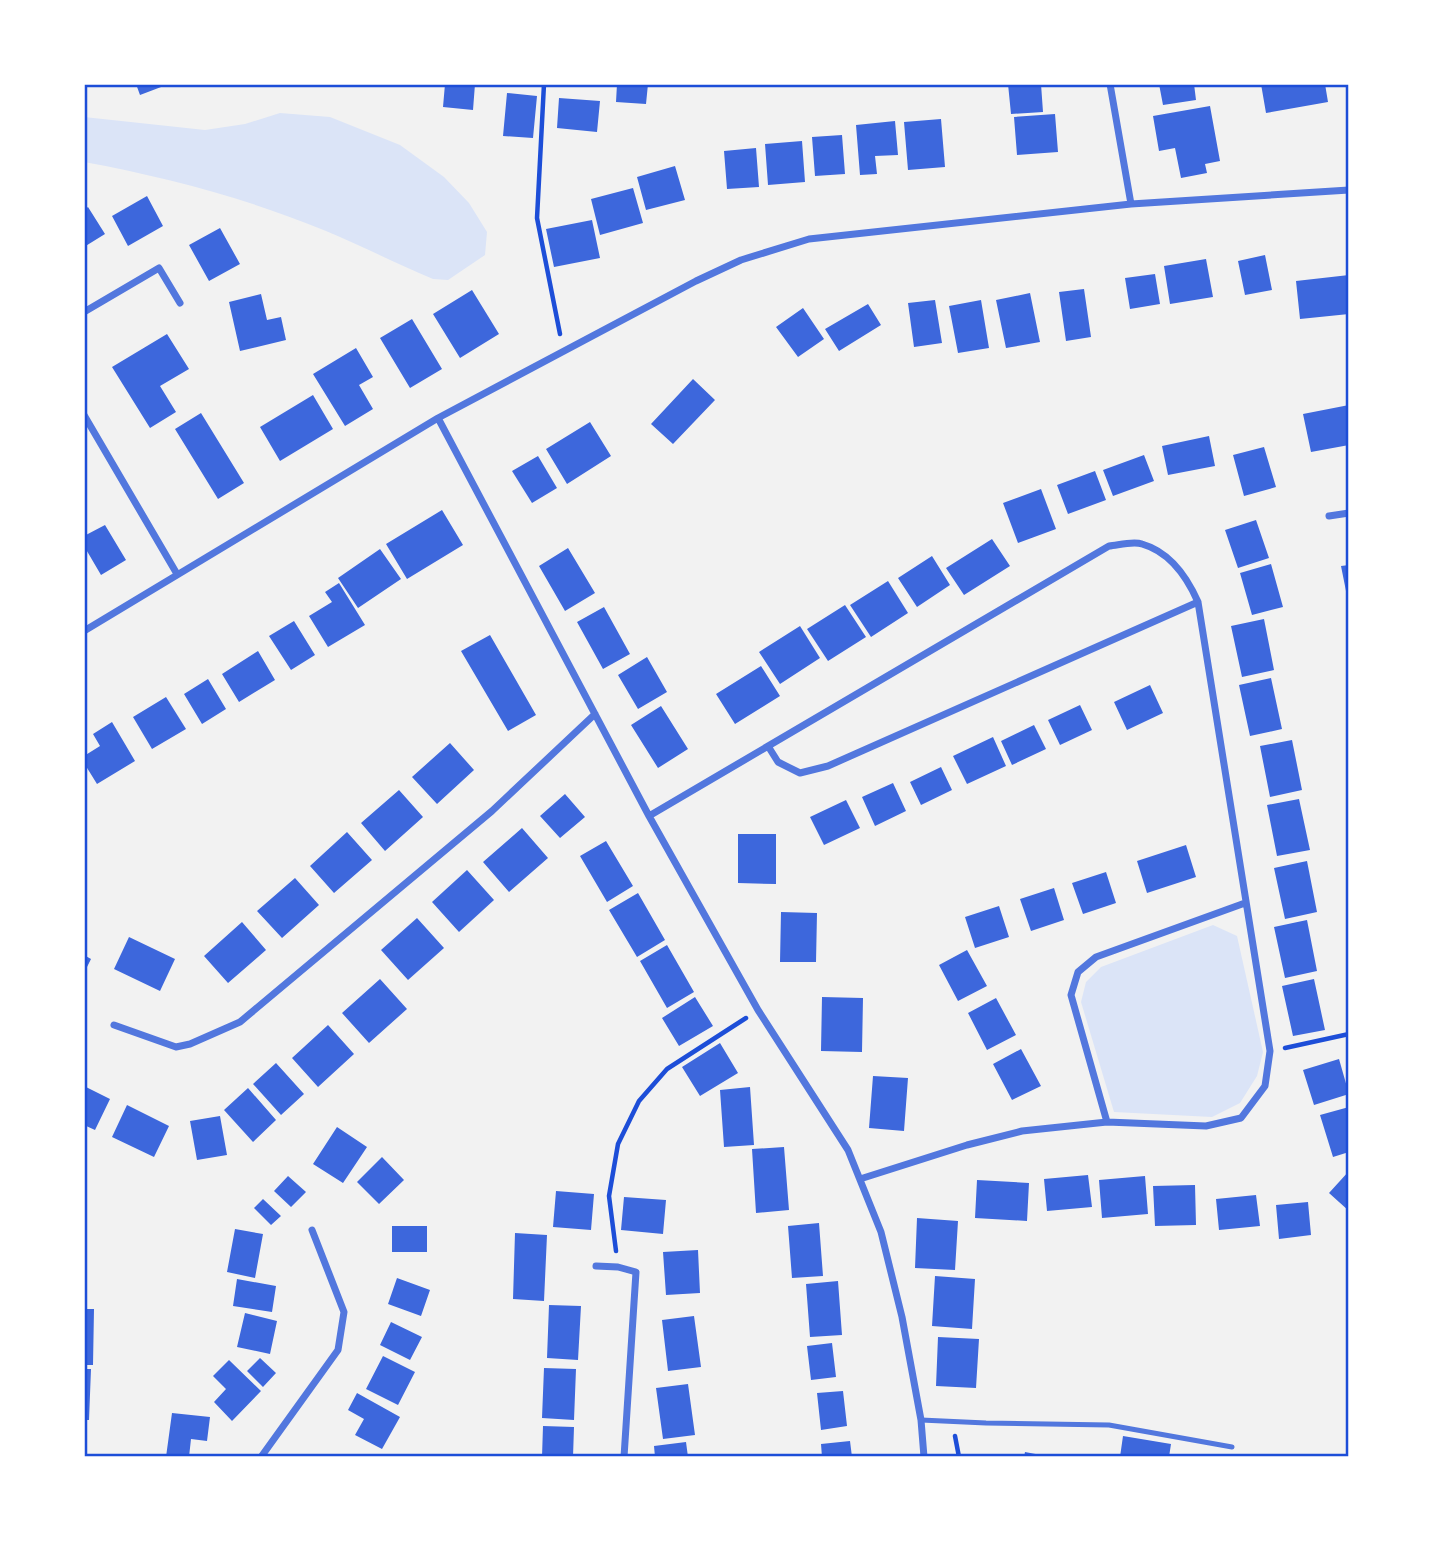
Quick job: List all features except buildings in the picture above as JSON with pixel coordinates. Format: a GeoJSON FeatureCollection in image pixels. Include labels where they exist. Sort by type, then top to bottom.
{"type":"FeatureCollection","features":[{"type":"Feature","properties":{"kind":"street"},"geometry":{"type":"LineString","coordinates":[[1110,84],[1131,204]]}},
{"type":"Feature","properties":{"kind":"street"},"geometry":{"type":"LineString","coordinates":[[84,631],[438,418],[696,281],[741,260],[809,239],[1131,204],[1349,190]]}},
{"type":"Feature","properties":{"kind":"street"},"geometry":{"type":"LineString","coordinates":[[84,312],[159,268],[180,303]]}},
{"type":"Feature","properties":{"kind":"street"},"geometry":{"type":"LineString","coordinates":[[84,415],[177,574]]}},
{"type":"Feature","properties":{"kind":"street"},"geometry":{"type":"LineString","coordinates":[[438,418],[649,816],[758,1010],[848,1150],[881,1233],[902,1317],[921,1420],[924,1457]]}},
{"type":"Feature","properties":{"kind":"street"},"geometry":{"type":"LineString","coordinates":[[1329,516],[1349,513]]}},
{"type":"Feature","properties":{"kind":"street"},"geometry":{"type":"LineString","coordinates":[[649,816],[1110,546],[1141,543],[1169,558],[1190,584],[1198,602],[1270,1051],[1265,1086],[1241,1118],[1206,1126],[1107,1122],[1022,1131],[967,1145],[860,1179]]}},
{"type":"Feature","properties":{"kind":"street"},"geometry":{"type":"LineString","coordinates":[[768,746],[778,762],[800,774],[828,766],[1198,602]]}},
{"type":"Feature","properties":{"kind":"street"},"geometry":{"type":"LineString","coordinates":[[114,1025],[176,1047],[190,1044],[240,1023],[492,811],[595,714]]}},
{"type":"Feature","properties":{"kind":"street"},"geometry":{"type":"LineString","coordinates":[[1107,1122],[1071,995],[1077,972],[1096,957],[1245,903]]}},
{"type":"Feature","properties":{"kind":"street"},"geometry":{"type":"LineString","coordinates":[[261,1457],[338,1350],[344,1311],[312,1230]]}},
{"type":"Feature","properties":{"kind":"street"},"geometry":{"type":"LineString","coordinates":[[596,1266],[618,1267],[636,1272],[624,1457]]}},
{"type":"Feature","properties":{"kind":"lane"},"geometry":{"type":"LineString","coordinates":[[921,1420],[1110,1425],[1232,1447]]}},
{"type":"Feature","properties":{"kind":"path"},"geometry":{"type":"LineString","coordinates":[[544,84],[537,218],[564,352]]}},
{"type":"Feature","properties":{"kind":"path"},"geometry":{"type":"LineString","coordinates":[[1348,84],[1349,100]]}},
{"type":"Feature","properties":{"kind":"path"},"geometry":{"type":"LineString","coordinates":[[618,1267],[609,1196],[618,1144],[639,1101],[667,1069],[758,1010]]}},
{"type":"Feature","properties":{"kind":"path"},"geometry":{"type":"LineString","coordinates":[[1270,1051],[1349,1034]]}},
{"type":"Feature","properties":{"kind":"shaded area"},"geometry":{"type":"Polygon","coordinates":[[[280,113],[330,117],[400,145],[444,177],[469,203],[487,232],[485,255],[448,280],[433,279],[326,231],[267,209],[176,182],[84,162],[84,117],[205,130],[245,124],[280,113]]]}},
{"type":"Feature","properties":{"kind":"shaded area"},"geometry":{"type":"Polygon","coordinates":[[[1213,925],[1237,936],[1263,1052],[1257,1076],[1240,1103],[1212,1117],[1114,1112],[1081,1002],[1086,982],[1101,967],[1213,925]]]}}]}
